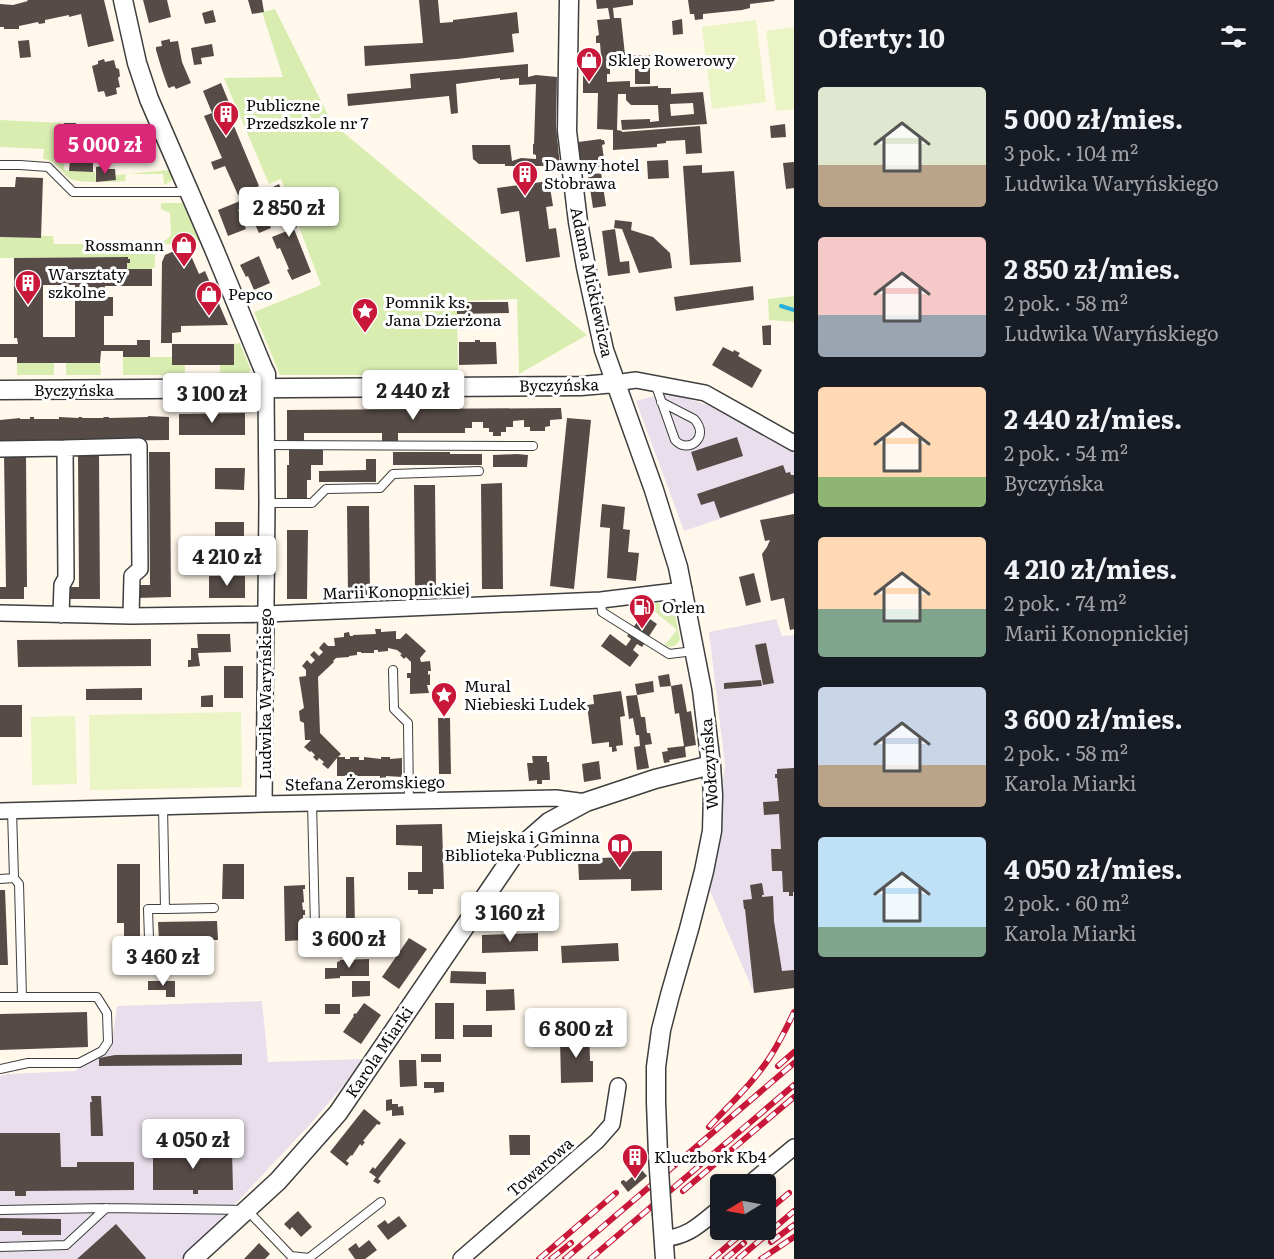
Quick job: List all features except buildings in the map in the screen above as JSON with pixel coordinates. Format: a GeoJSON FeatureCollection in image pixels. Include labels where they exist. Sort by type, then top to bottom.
{"type":"FeatureCollection","features":[{"type":"Feature","properties":{"kind":"street","name":"Ludwika Waryńskiego"},"geometry":{"type":"LineString","coordinates":[[123,0],[141,78],[266,374],[264,804]]}},
{"type":"Feature","properties":{"kind":"street","name":"Adama Mickiewicza"},"geometry":{"type":"LineString","coordinates":[[569,0],[567,131],[572,176],[578,222],[599,332],[615,383]]}},
{"type":"Feature","properties":{"kind":"street"},"geometry":{"type":"LineString","coordinates":[[615,383],[636,380],[705,393],[794,443]]}},
{"type":"Feature","properties":{"kind":"street","name":"Byczyńska"},"geometry":{"type":"LineString","coordinates":[[0,390],[581,386],[615,383]]}},
{"type":"Feature","properties":{"kind":"street","name":"Wołczyńska"},"geometry":{"type":"LineString","coordinates":[[615,383],[672,543],[684,590],[702,690],[713,795],[712,831],[689,929],[661,1030],[656,1067],[658,1155],[665,1259]]}},
{"type":"Feature","properties":{"kind":"street"},"geometry":{"type":"LineString","coordinates":[[0,448],[139,446],[140,568],[132,576],[131,616]]}},
{"type":"Feature","properties":{"kind":"street"},"geometry":{"type":"LineString","coordinates":[[62,615],[62,585],[66,578],[66,448]]}},
{"type":"Feature","properties":{"kind":"street","name":"Marii Konopnickiej"},"geometry":{"type":"LineString","coordinates":[[0,613],[131,616],[266,614],[601,600],[684,590]]}},
{"type":"Feature","properties":{"kind":"street","name":"Karola Miarki"},"geometry":{"type":"LineString","coordinates":[[200,1257],[278,1181],[338,1113],[516,850],[549,822],[586,802],[711,765]]}},
{"type":"Feature","properties":{"kind":"street","name":"Stefana Żeromskiego"},"geometry":{"type":"LineString","coordinates":[[6,811],[556,798],[586,802]]}},
{"type":"Feature","properties":{"kind":"street","name":"Towarowa"},"geometry":{"type":"LineString","coordinates":[[461,1259],[597,1141],[612,1124],[618,1086]]}},
{"type":"Feature","properties":{"kind":"street"},"geometry":{"type":"LineString","coordinates":[[761,1174],[794,1147]]}},
{"type":"Feature","properties":{"kind":"street"},"geometry":{"type":"LineString","coordinates":[[663,1239],[688,1233],[710,1216]]}},
{"type":"Feature","properties":{"kind":"lane"},"geometry":{"type":"LineString","coordinates":[[0,165],[48,168],[73,192],[179,192],[188,190]]}},
{"type":"Feature","properties":{"kind":"lane"},"geometry":{"type":"LineString","coordinates":[[658,384],[657,389],[661,402],[675,440],[682,445],[696,442],[701,432],[697,422],[661,402]]}},
{"type":"Feature","properties":{"kind":"lane"},"geometry":{"type":"LineString","coordinates":[[266,445],[533,446]]}},
{"type":"Feature","properties":{"kind":"lane"},"geometry":{"type":"LineString","coordinates":[[267,503],[312,503],[326,489],[380,488],[393,474],[479,471]]}},
{"type":"Feature","properties":{"kind":"lane"},"geometry":{"type":"LineString","coordinates":[[601,600],[602,612],[669,654],[695,651]]}},
{"type":"Feature","properties":{"kind":"lane"},"geometry":{"type":"LineString","coordinates":[[393,670],[394,709],[408,723],[409,801]]}},
{"type":"Feature","properties":{"kind":"lane"},"geometry":{"type":"LineString","coordinates":[[312,802],[315,928]]}},
{"type":"Feature","properties":{"kind":"lane"},"geometry":{"type":"LineString","coordinates":[[163,806],[165,909]]}},
{"type":"Feature","properties":{"kind":"lane"},"geometry":{"type":"LineString","coordinates":[[6,811],[14,878],[19,884],[22,997]]}},
{"type":"Feature","properties":{"kind":"lane"},"geometry":{"type":"LineString","coordinates":[[0,879],[14,878]]}},
{"type":"Feature","properties":{"kind":"lane"},"geometry":{"type":"LineString","coordinates":[[150,968],[148,909],[214,908]]}},
{"type":"Feature","properties":{"kind":"lane"},"geometry":{"type":"LineString","coordinates":[[0,997],[97,997],[107,1012],[108,1042],[102,1051],[79,1063],[28,1063],[0,1069]]}},
{"type":"Feature","properties":{"kind":"lane"},"geometry":{"type":"LineString","coordinates":[[0,1210],[106,1208],[247,1210],[291,1256],[309,1258],[381,1202]]}},
{"type":"Feature","properties":{"kind":"lane"},"geometry":{"type":"LineString","coordinates":[[0,1247],[66,1245],[106,1208]]}},
{"type":"Feature","properties":{"kind":"shaded area"},"geometry":{"type":"Polygon","coordinates":[[[668,392],[710,406],[794,452],[794,494],[684,531],[636,401],[668,392]]]}},
{"type":"Feature","properties":{"kind":"shaded area"},"geometry":{"type":"Polygon","coordinates":[[[776,619],[782,636],[794,635],[794,988],[754,993],[710,891],[725,765],[709,632],[776,619]]]}},
{"type":"Feature","properties":{"kind":"shaded area"},"geometry":{"type":"Polygon","coordinates":[[[262,1001],[268,1062],[366,1059],[313,1121],[195,1247],[205,1259],[0,1259],[0,1076],[75,1071],[111,1048],[117,1006],[262,1001]]]}},
{"type":"Feature","properties":{"kind":"green space"},"geometry":{"type":"Polygon","coordinates":[[[275,9],[332,123],[587,335],[519,374],[517,299],[457,301],[458,375],[280,375],[254,312],[321,285],[281,179],[269,184],[224,78],[283,77],[262,12],[275,9]]]}},
{"type":"Feature","properties":{"kind":"green space"},"geometry":{"type":"Polygon","coordinates":[[[756,20],[766,102],[712,109],[702,27],[756,20]]]}},
{"type":"Feature","properties":{"kind":"green space"},"geometry":{"type":"Polygon","coordinates":[[[794,27],[794,109],[776,111],[766,31],[794,27]]]}},
{"type":"Feature","properties":{"kind":"green space"},"geometry":{"type":"Polygon","coordinates":[[[0,120],[64,123],[64,169],[95,172],[96,182],[69,178],[56,164],[43,159],[44,149],[0,147],[0,120]]]}},
{"type":"Feature","properties":{"kind":"green space"},"geometry":{"type":"Polygon","coordinates":[[[169,170],[172,178],[164,185],[163,174],[127,174],[169,170]]]}},
{"type":"Feature","properties":{"kind":"green space"},"geometry":{"type":"Polygon","coordinates":[[[126,174],[125,181],[96,182],[116,180],[116,175],[126,174]]]}},
{"type":"Feature","properties":{"kind":"green space"},"geometry":{"type":"Polygon","coordinates":[[[161,203],[183,203],[200,240],[179,244],[155,244],[155,267],[152,269],[127,269],[130,259],[127,257],[0,258],[0,237],[53,236],[54,244],[154,244],[166,240],[171,235],[170,213],[161,209],[161,203]]]}},
{"type":"Feature","properties":{"kind":"green space"},"geometry":{"type":"Polygon","coordinates":[[[794,296],[794,322],[769,320],[768,299],[794,296]]]}},
{"type":"Feature","properties":{"kind":"green space"},"geometry":{"type":"Polygon","coordinates":[[[240,343],[251,370],[247,375],[220,375],[220,365],[233,365],[234,344],[240,343]]]}},
{"type":"Feature","properties":{"kind":"green space"},"geometry":{"type":"Polygon","coordinates":[[[123,357],[172,357],[172,365],[185,365],[185,375],[123,375],[123,357]]]}},
{"type":"Feature","properties":{"kind":"green space"},"geometry":{"type":"Polygon","coordinates":[[[17,363],[54,363],[54,375],[17,375],[17,363]]]}},
{"type":"Feature","properties":{"kind":"green space"},"geometry":{"type":"Polygon","coordinates":[[[66,363],[100,363],[101,375],[66,375],[66,363]]]}},
{"type":"Feature","properties":{"kind":"green space"},"geometry":{"type":"Polygon","coordinates":[[[645,602],[662,604],[675,615],[680,640],[675,646],[665,645],[677,630],[646,604],[609,607],[608,612],[608,606],[645,602]]]}},
{"type":"Feature","properties":{"kind":"green space"},"geometry":{"type":"Polygon","coordinates":[[[241,712],[242,787],[90,790],[89,715],[241,712]]]}},
{"type":"Feature","properties":{"kind":"green space"},"geometry":{"type":"Polygon","coordinates":[[[75,716],[77,784],[32,785],[31,717],[75,716]]]}},
{"type":"Feature","properties":{"kind":"waterway"},"geometry":{"type":"LineString","coordinates":[[781,306],[794,310]]}},
{"type":"Feature","properties":{"kind":"railway"},"geometry":{"type":"LineString","coordinates":[[709,1127],[763,1067],[777,1046],[794,1012]]}},
{"type":"Feature","properties":{"kind":"railway"},"geometry":{"type":"LineString","coordinates":[[778,1066],[794,1052]]}},
{"type":"Feature","properties":{"kind":"railway"},"geometry":{"type":"LineString","coordinates":[[565,1259],[794,1063]]}},
{"type":"Feature","properties":{"kind":"railway"},"geometry":{"type":"LineString","coordinates":[[590,1259],[794,1085]]}},
{"type":"Feature","properties":{"kind":"railway"},"geometry":{"type":"LineString","coordinates":[[683,1191],[794,1097]]}},
{"type":"Feature","properties":{"kind":"railway"},"geometry":{"type":"LineString","coordinates":[[539,1259],[616,1193]]}},
{"type":"Feature","properties":{"kind":"railway"},"geometry":{"type":"LineString","coordinates":[[776,1204],[789,1193]]}},
{"type":"Feature","properties":{"kind":"railway"},"geometry":{"type":"LineString","coordinates":[[738,1259],[794,1211]]}},
{"type":"Feature","properties":{"kind":"railway"},"geometry":{"type":"LineString","coordinates":[[771,1242],[794,1225]]}},
{"type":"Feature","properties":{"kind":"railway"},"geometry":{"type":"LineString","coordinates":[[761,1259],[794,1237]]}},
{"type":"Feature","properties":{"kind":"railway"},"geometry":{"type":"LineString","coordinates":[[712,1259],[734,1240]]}},
{"type":"Feature","properties":{"kind":"railway"},"geometry":{"type":"LineString","coordinates":[[551,1259],[571,1243]]}},
{"type":"Feature","properties":{"kind":"railway"},"geometry":{"type":"LineString","coordinates":[[725,1259],[744,1243]]}},
{"type":"Feature","properties":{"kind":"place","name":"Sklep Rowerowy"},"geometry":{"type":"Point","coordinates":[589,83]}},
{"type":"Feature","properties":{"kind":"place","name":"Publiczne Przedszkole nr 7"},"geometry":{"type":"Point","coordinates":[226,137]}},
{"type":"Feature","properties":{"kind":"place","name":"Dawny hotel Stobrawa"},"geometry":{"type":"Point","coordinates":[525,197]}},
{"type":"Feature","properties":{"kind":"place","name":"Rossmann"},"geometry":{"type":"Point","coordinates":[184,268]}},
{"type":"Feature","properties":{"kind":"place","name":"Warsztaty szkolne"},"geometry":{"type":"Point","coordinates":[28,306]}},
{"type":"Feature","properties":{"kind":"place","name":"Pepco"},"geometry":{"type":"Point","coordinates":[209,317]}},
{"type":"Feature","properties":{"kind":"place","name":"Pomnik ks. Jana Dzierżona"},"geometry":{"type":"Point","coordinates":[365,334]}},
{"type":"Feature","properties":{"kind":"place","name":"Orlen"},"geometry":{"type":"Point","coordinates":[642,630]}},
{"type":"Feature","properties":{"kind":"place","name":"Mural Niebieski Ludek"},"geometry":{"type":"Point","coordinates":[444,718]}},
{"type":"Feature","properties":{"kind":"place","name":"Miejska i Gminna Biblioteka Publiczna"},"geometry":{"type":"Point","coordinates":[620,869]}},
{"type":"Feature","properties":{"kind":"place","name":"Kluczbork Kb4"},"geometry":{"type":"Point","coordinates":[635,1180]}}]}
